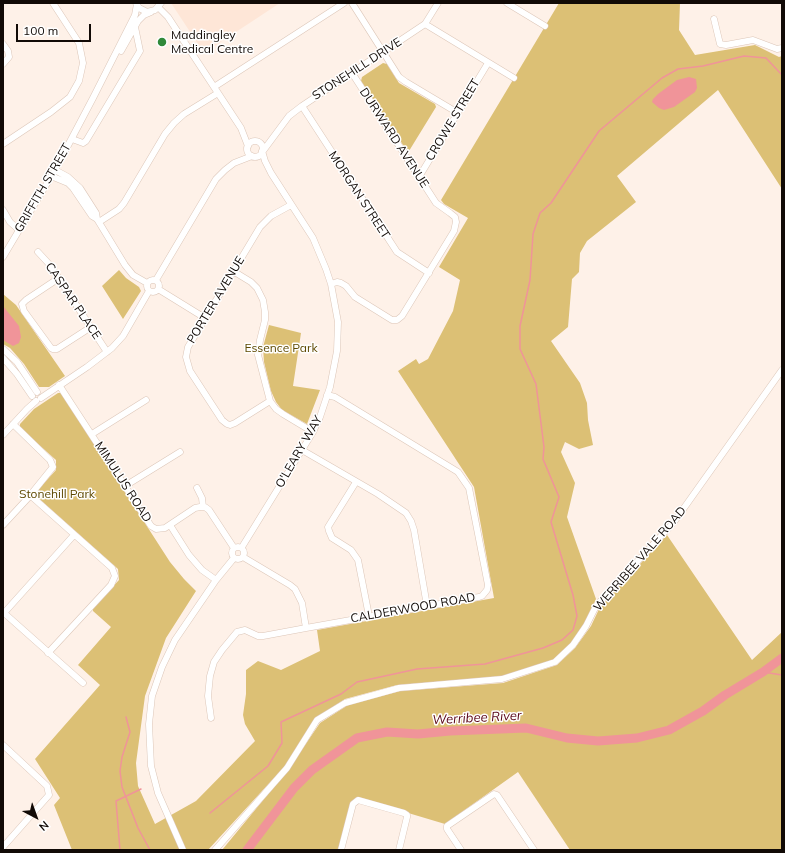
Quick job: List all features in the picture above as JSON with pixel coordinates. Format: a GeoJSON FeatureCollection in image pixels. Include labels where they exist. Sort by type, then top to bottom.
{"type":"FeatureCollection","features":[{"type":"Feature","properties":{"kind":"street"},"geometry":{"type":"LineString","coordinates":[[3,144],[51,112],[70,97],[79,82],[83,63],[79,43],[53,3]]}},
{"type":"Feature","properties":{"kind":"street"},"geometry":{"type":"LineString","coordinates":[[214,87],[344,3]]}},
{"type":"Feature","properties":{"kind":"street"},"geometry":{"type":"LineString","coordinates":[[352,3],[383,52],[403,80],[458,113]]}},
{"type":"Feature","properties":{"kind":"street","name":"STONEHILL DRIVE"},"geometry":{"type":"LineString","coordinates":[[262,151],[289,116],[425,24],[438,3]]}},
{"type":"Feature","properties":{"kind":"street"},"geometry":{"type":"LineString","coordinates":[[507,3],[545,26]]}},
{"type":"Feature","properties":{"kind":"street"},"geometry":{"type":"LineString","coordinates":[[136,4],[142,11],[151,12]]}},
{"type":"Feature","properties":{"kind":"street","name":"GRIFFITH STREET"},"geometry":{"type":"LineString","coordinates":[[3,257],[55,170],[110,67],[135,15],[136,4]]}},
{"type":"Feature","properties":{"kind":"street"},"geometry":{"type":"LineString","coordinates":[[159,5],[241,128],[248,147],[248,153],[258,160],[271,173]]}},
{"type":"Feature","properties":{"kind":"street","name":"GRIFFITH STREET"},"geometry":{"type":"LineString","coordinates":[[110,67],[144,15],[151,12],[159,5]]}},
{"type":"Feature","properties":{"kind":"street"},"geometry":{"type":"LineString","coordinates":[[714,19],[720,44],[726,45],[753,40],[777,49],[782,48]]}},
{"type":"Feature","properties":{"kind":"street"},"geometry":{"type":"LineString","coordinates":[[425,24],[514,78]]}},
{"type":"Feature","properties":{"kind":"street","name":"GRIFFITH STREET"},"geometry":{"type":"LineString","coordinates":[[72,139],[83,143],[86,141],[140,51],[135,27]]}},
{"type":"Feature","properties":{"kind":"street"},"geometry":{"type":"LineString","coordinates":[[3,44],[8,51],[9,57],[3,64]]}},
{"type":"Feature","properties":{"kind":"street","name":"CROWE STREET"},"geometry":{"type":"LineString","coordinates":[[419,177],[488,63]]}},
{"type":"Feature","properties":{"kind":"street","name":"DURWARD AVENUE"},"geometry":{"type":"LineString","coordinates":[[352,73],[436,204],[455,217],[456,222],[454,231],[429,273]]}},
{"type":"Feature","properties":{"kind":"street"},"geometry":{"type":"LineString","coordinates":[[98,221],[119,209],[124,203],[164,134],[174,123],[184,114],[218,93]]}},
{"type":"Feature","properties":{"kind":"street","name":"MORGAN STREET"},"geometry":{"type":"LineString","coordinates":[[302,106],[396,252],[429,273]]}},
{"type":"Feature","properties":{"kind":"street"},"geometry":{"type":"LineString","coordinates":[[241,128],[261,145],[263,156],[271,173]]}},
{"type":"Feature","properties":{"kind":"street"},"geometry":{"type":"LineString","coordinates":[[156,280],[216,178],[234,163],[250,143],[257,142],[274,135]]}},
{"type":"Feature","properties":{"kind":"street"},"geometry":{"type":"LineString","coordinates":[[234,163],[252,156],[258,156],[262,151]]}},
{"type":"Feature","properties":{"kind":"street"},"geometry":{"type":"LineString","coordinates":[[55,170],[68,177],[80,188],[125,265],[133,274],[147,283]]}},
{"type":"Feature","properties":{"kind":"street","name":"O'LEARY WAY"},"geometry":{"type":"LineString","coordinates":[[242,547],[313,432],[320,417],[327,395],[337,351],[338,322],[331,284],[326,269],[313,238],[271,173]]}},
{"type":"Feature","properties":{"kind":"street"},"geometry":{"type":"LineString","coordinates":[[51,176],[68,183],[92,216],[98,221]]}},
{"type":"Feature","properties":{"kind":"street","name":"PORTER AVENUE"},"geometry":{"type":"LineString","coordinates":[[270,401],[235,423],[230,425],[227,424],[222,420],[190,371],[186,357],[188,347],[260,227],[272,216],[291,205]]}},
{"type":"Feature","properties":{"kind":"street"},"geometry":{"type":"LineString","coordinates":[[4,211],[10,222],[21,227]]}},
{"type":"Feature","properties":{"kind":"street","name":"CASPAR PLACE"},"geometry":{"type":"LineString","coordinates":[[38,252],[59,278],[107,352]]}},
{"type":"Feature","properties":{"kind":"street"},"geometry":{"type":"LineString","coordinates":[[233,271],[251,282],[263,300],[265,320],[258,355],[270,401],[276,409],[313,432]]}},
{"type":"Feature","properties":{"kind":"street"},"geometry":{"type":"LineString","coordinates":[[331,284],[337,282],[341,283],[346,286],[355,297],[392,320],[397,320],[402,316],[429,273]]}},
{"type":"Feature","properties":{"kind":"street"},"geometry":{"type":"LineString","coordinates":[[59,278],[24,302],[22,307],[24,311],[53,349],[56,349],[90,327]]}},
{"type":"Feature","properties":{"kind":"street"},"geometry":{"type":"LineString","coordinates":[[147,283],[150,280],[156,280]]}},
{"type":"Feature","properties":{"kind":"street"},"geometry":{"type":"LineString","coordinates":[[156,280],[159,284],[158,289]]}},
{"type":"Feature","properties":{"kind":"street"},"geometry":{"type":"LineString","coordinates":[[147,283],[147,288],[149,291]]}},
{"type":"Feature","properties":{"kind":"street"},"geometry":{"type":"LineString","coordinates":[[158,289],[205,318]]}},
{"type":"Feature","properties":{"kind":"street"},"geometry":{"type":"LineString","coordinates":[[149,291],[154,292],[158,289]]}},
{"type":"Feature","properties":{"kind":"street"},"geometry":{"type":"LineString","coordinates":[[3,435],[36,396],[51,390],[87,367],[117,343],[123,336],[149,291]]}},
{"type":"Feature","properties":{"kind":"street"},"geometry":{"type":"LineString","coordinates":[[3,350],[17,362],[36,396]]}},
{"type":"Feature","properties":{"kind":"street"},"geometry":{"type":"LineString","coordinates":[[3,358],[36,396]]}},
{"type":"Feature","properties":{"kind":"street","name":"WERRIBEE VALE ROAD"},"geometry":{"type":"LineString","coordinates":[[215,850],[287,768],[317,720],[345,703],[399,688],[502,679],[555,662],[573,645],[586,626],[596,606],[674,522],[782,370]]}},
{"type":"Feature","properties":{"kind":"street","name":"MIMULUS ROAD"},"geometry":{"type":"LineString","coordinates":[[59,385],[153,528],[163,529],[195,508],[203,506]]}},
{"type":"Feature","properties":{"kind":"street","name":"CALDERWOOD ROAD"},"geometry":{"type":"LineString","coordinates":[[211,718],[208,696],[210,676],[214,662],[237,632],[248,630],[258,636],[263,636],[479,597],[482,596],[487,590],[488,585],[469,488],[458,472],[453,467],[335,396],[327,395]]}},
{"type":"Feature","properties":{"kind":"street"},"geometry":{"type":"LineString","coordinates":[[92,434],[146,400]]}},
{"type":"Feature","properties":{"kind":"street"},"geometry":{"type":"LineString","coordinates":[[3,525],[53,467],[50,460],[13,424]]}},
{"type":"Feature","properties":{"kind":"street"},"geometry":{"type":"LineString","coordinates":[[302,450],[378,494],[406,513],[411,521],[416,540],[427,606]]}},
{"type":"Feature","properties":{"kind":"street"},"geometry":{"type":"LineString","coordinates":[[125,486],[180,452]]}},
{"type":"Feature","properties":{"kind":"street"},"geometry":{"type":"LineString","coordinates":[[356,482],[328,527],[328,532],[332,538],[352,550],[358,560],[369,616]]}},
{"type":"Feature","properties":{"kind":"street"},"geometry":{"type":"LineString","coordinates":[[197,488],[202,498],[203,506],[209,510],[234,548]]}},
{"type":"Feature","properties":{"kind":"street"},"geometry":{"type":"LineString","coordinates":[[30,495],[112,568],[115,576],[111,585],[48,653]]}},
{"type":"Feature","properties":{"kind":"street"},"geometry":{"type":"LineString","coordinates":[[170,525],[189,555],[202,570],[216,580]]}},
{"type":"Feature","properties":{"kind":"street"},"geometry":{"type":"LineString","coordinates":[[74,535],[4,612],[82,683]]}},
{"type":"Feature","properties":{"kind":"street"},"geometry":{"type":"LineString","coordinates":[[234,548],[238,546],[242,547],[244,551],[243,557]]}},
{"type":"Feature","properties":{"kind":"street"},"geometry":{"type":"LineString","coordinates":[[234,548],[232,553],[234,558]]}},
{"type":"Feature","properties":{"kind":"street"},"geometry":{"type":"LineString","coordinates":[[234,558],[238,559],[243,557],[295,589],[302,603],[306,628]]}},
{"type":"Feature","properties":{"kind":"street"},"geometry":{"type":"LineString","coordinates":[[187,850],[182,847],[158,793],[151,766],[149,724],[152,696],[162,667],[175,640],[216,580],[234,558]]}},
{"type":"Feature","properties":{"kind":"street"},"geometry":{"type":"LineString","coordinates":[[3,745],[47,786],[49,795],[3,846]]}},
{"type":"Feature","properties":{"kind":"street"},"geometry":{"type":"LineString","coordinates":[[461,850],[447,829],[447,826],[494,794],[497,795],[534,850]]}},
{"type":"Feature","properties":{"kind":"street"},"geometry":{"type":"LineString","coordinates":[[341,850],[353,804],[358,800],[407,815],[399,850]]}},
{"type":"Feature","properties":{"kind":"shaded area"},"geometry":{"type":"Polygon","coordinates":[[[171,3],[280,3],[204,53],[171,3]]]}},
{"type":"Feature","properties":{"kind":"shaded area"},"geometry":{"type":"Polygon","coordinates":[[[689,77],[696,79],[697,88],[695,92],[674,107],[664,110],[652,102],[658,94],[677,80],[689,77]]]}},
{"type":"Feature","properties":{"kind":"shaded area"},"geometry":{"type":"Polygon","coordinates":[[[3,306],[19,326],[21,337],[19,343],[13,346],[3,340],[3,306]]]}},
{"type":"Feature","properties":{"kind":"green space","name":"Stonehill Park"},"geometry":{"type":"Polygon","coordinates":[[[559,3],[680,3],[679,30],[695,55],[755,45],[779,57],[782,56],[782,189],[718,90],[617,176],[636,202],[587,241],[580,253],[579,272],[572,279],[568,327],[551,341],[580,383],[587,403],[588,420],[593,445],[579,449],[565,442],[561,452],[575,483],[567,517],[596,599],[585,622],[571,643],[554,660],[500,677],[397,685],[345,699],[316,718],[284,767],[208,850],[72,850],[54,805],[60,798],[35,759],[100,685],[78,665],[111,627],[93,611],[93,608],[119,580],[118,569],[36,496],[36,492],[56,470],[56,460],[20,428],[20,424],[34,409],[58,393],[61,393],[170,562],[196,591],[166,638],[145,696],[136,763],[138,786],[155,824],[196,801],[255,741],[245,724],[243,715],[246,694],[246,670],[258,661],[281,670],[320,651],[317,630],[494,598],[474,487],[398,371],[416,359],[419,364],[428,359],[453,311],[460,280],[439,267],[468,218],[444,204],[441,200],[559,3]]]}},
{"type":"Feature","properties":{"kind":"green space"},"geometry":{"type":"Polygon","coordinates":[[[383,63],[387,64],[399,83],[435,104],[436,107],[409,151],[407,151],[361,81],[362,77],[383,63]]]}},
{"type":"Feature","properties":{"kind":"green space"},"geometry":{"type":"Polygon","coordinates":[[[119,270],[126,278],[139,287],[141,291],[123,319],[102,286],[119,270]]]}},
{"type":"Feature","properties":{"kind":"green space"},"geometry":{"type":"Polygon","coordinates":[[[3,294],[16,305],[65,376],[49,387],[39,387],[24,364],[10,348],[3,344],[3,294]]]}},
{"type":"Feature","properties":{"kind":"green space","name":"Essence Park"},"geometry":{"type":"Polygon","coordinates":[[[269,325],[301,333],[293,386],[320,390],[307,424],[282,410],[271,391],[264,362],[263,347],[269,325]]]}},
{"type":"Feature","properties":{"kind":"green space"},"geometry":{"type":"Polygon","coordinates":[[[667,535],[752,660],[782,632],[782,850],[570,850],[518,772],[445,824],[358,798],[338,850],[222,850],[288,770],[320,723],[348,705],[400,691],[503,683],[557,665],[575,648],[591,626],[600,607],[667,535]]]}},
{"type":"Feature","properties":{"kind":"waterway"},"geometry":{"type":"LineString","coordinates":[[210,813],[268,766],[282,743],[281,722],[341,694],[357,682],[417,669],[485,664],[543,648],[562,640],[573,630],[577,616],[573,595],[551,522],[559,497],[543,459],[544,447],[536,384],[520,349],[520,326],[530,280],[533,234],[540,213],[551,203],[599,131],[662,78],[678,69],[703,66],[744,56],[766,58],[782,75]]}},
{"type":"Feature","properties":{"kind":"waterway","name":"Werribee River"},"geometry":{"type":"LineString","coordinates":[[247,850],[294,788],[312,770],[357,738],[387,732],[418,734],[450,731],[526,728],[567,738],[598,741],[637,738],[669,730],[703,711],[782,658]]}},
{"type":"Feature","properties":{"kind":"waterway"},"geometry":{"type":"LineString","coordinates":[[763,672],[782,675]]}},
{"type":"Feature","properties":{"kind":"waterway"},"geometry":{"type":"LineString","coordinates":[[126,717],[130,732],[122,757],[120,771],[122,787],[138,828],[150,850]]}},
{"type":"Feature","properties":{"kind":"waterway"},"geometry":{"type":"LineString","coordinates":[[120,850],[116,801],[141,789]]}},
{"type":"Feature","properties":{"kind":"place","name":"Maddingley Medical Centre"},"geometry":{"type":"Point","coordinates":[162,42]}}]}
